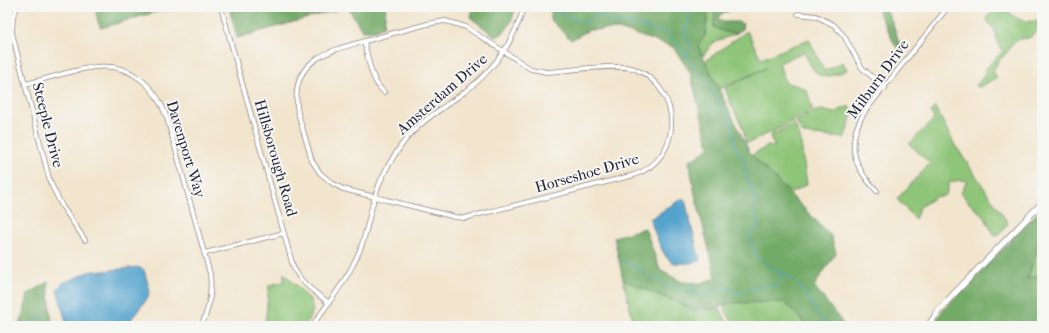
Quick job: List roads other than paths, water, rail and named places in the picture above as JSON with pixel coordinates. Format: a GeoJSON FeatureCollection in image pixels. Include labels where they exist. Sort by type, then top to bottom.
{"type":"FeatureCollection","features":[{"type":"Feature","properties":{"kind":"main road"},"geometry":{"type":"LineString","coordinates":[[928,326],[950,298],[1042,203]]}},
{"type":"Feature","properties":{"kind":"street","name":"Steeple Drive"},"geometry":{"type":"LineString","coordinates":[[17,7],[13,17],[12,33],[50,182],[62,206],[86,240]]}},
{"type":"Feature","properties":{"kind":"street","name":"Hillsborough Road"},"geometry":{"type":"LineString","coordinates":[[221,7],[292,262],[298,277],[305,285],[329,303]]}},
{"type":"Feature","properties":{"kind":"street","name":"Amsterdam Drive"},"geometry":{"type":"LineString","coordinates":[[312,326],[329,303],[355,262],[363,242],[375,197],[387,168],[405,141],[422,123],[479,81],[493,66],[504,52],[516,30],[524,7]]}},
{"type":"Feature","properties":{"kind":"street","name":"Milburn Drive"},"geometry":{"type":"LineString","coordinates":[[878,191],[864,178],[854,157],[854,141],[858,123],[948,7]]}},
{"type":"Feature","properties":{"kind":"street"},"geometry":{"type":"LineString","coordinates":[[798,14],[809,14],[821,17],[834,25],[844,36],[862,68],[885,88]]}},
{"type":"Feature","properties":{"kind":"street","name":"Horseshoe Drive"},"geometry":{"type":"LineString","coordinates":[[445,21],[453,22],[466,27],[504,52],[531,69],[539,71],[547,72],[613,67],[629,68],[642,73],[658,86],[668,105],[671,131],[665,151],[654,165],[645,171],[634,175],[471,217],[455,217],[337,186],[332,184],[316,168],[310,154],[297,106],[297,91],[301,78],[314,60],[330,51],[432,23],[445,21]]}},
{"type":"Feature","properties":{"kind":"street"},"geometry":{"type":"LineString","coordinates":[[364,41],[375,81],[379,88],[384,92]]}},
{"type":"Feature","properties":{"kind":"street","name":"Davenport Way"},"geometry":{"type":"LineString","coordinates":[[25,84],[90,68],[116,68],[130,73],[148,85],[156,95],[163,108],[210,274],[211,290],[209,305],[201,326]]}},
{"type":"Feature","properties":{"kind":"street"},"geometry":{"type":"LineString","coordinates":[[205,253],[284,233]]}},
{"type":"Feature","properties":{"kind":"water"},"geometry":{"type":"Polygon","coordinates":[[[683,198],[685,200],[700,261],[689,263],[672,262],[668,259],[659,243],[650,219],[683,198]]]}},
{"type":"Feature","properties":{"kind":"water"},"geometry":{"type":"Polygon","coordinates":[[[138,267],[144,270],[150,291],[147,299],[126,326],[67,326],[57,289],[63,283],[91,271],[138,267]]]}},
{"type":"Feature","properties":{"kind":"waterway"},"geometry":{"type":"LineString","coordinates":[[687,56],[690,45],[687,37],[684,35],[689,19],[689,7]]}},
{"type":"Feature","properties":{"kind":"waterway"},"geometry":{"type":"LineString","coordinates":[[545,9],[588,23],[591,18],[599,16],[614,22],[632,24],[654,31],[667,32],[698,71],[728,115],[734,134],[735,145],[745,162],[745,172],[753,191],[755,201],[755,213],[759,227],[756,230],[752,230],[749,234],[756,256],[771,267],[776,273],[780,271],[794,280],[808,297],[817,314],[829,326]]}},
{"type":"Feature","properties":{"kind":"waterway"},"geometry":{"type":"LineString","coordinates":[[621,261],[635,266],[649,277],[657,278],[669,287],[675,287],[681,292],[708,294],[715,293],[720,287],[724,287],[738,293],[749,289],[778,285],[780,276],[784,273]]}},
{"type":"Feature","properties":{"kind":"waterway"},"geometry":{"type":"LineString","coordinates":[[691,282],[694,293]]}},
{"type":"Feature","properties":{"kind":"waterway"},"geometry":{"type":"LineString","coordinates":[[29,326],[31,321],[45,316]]}}]}
